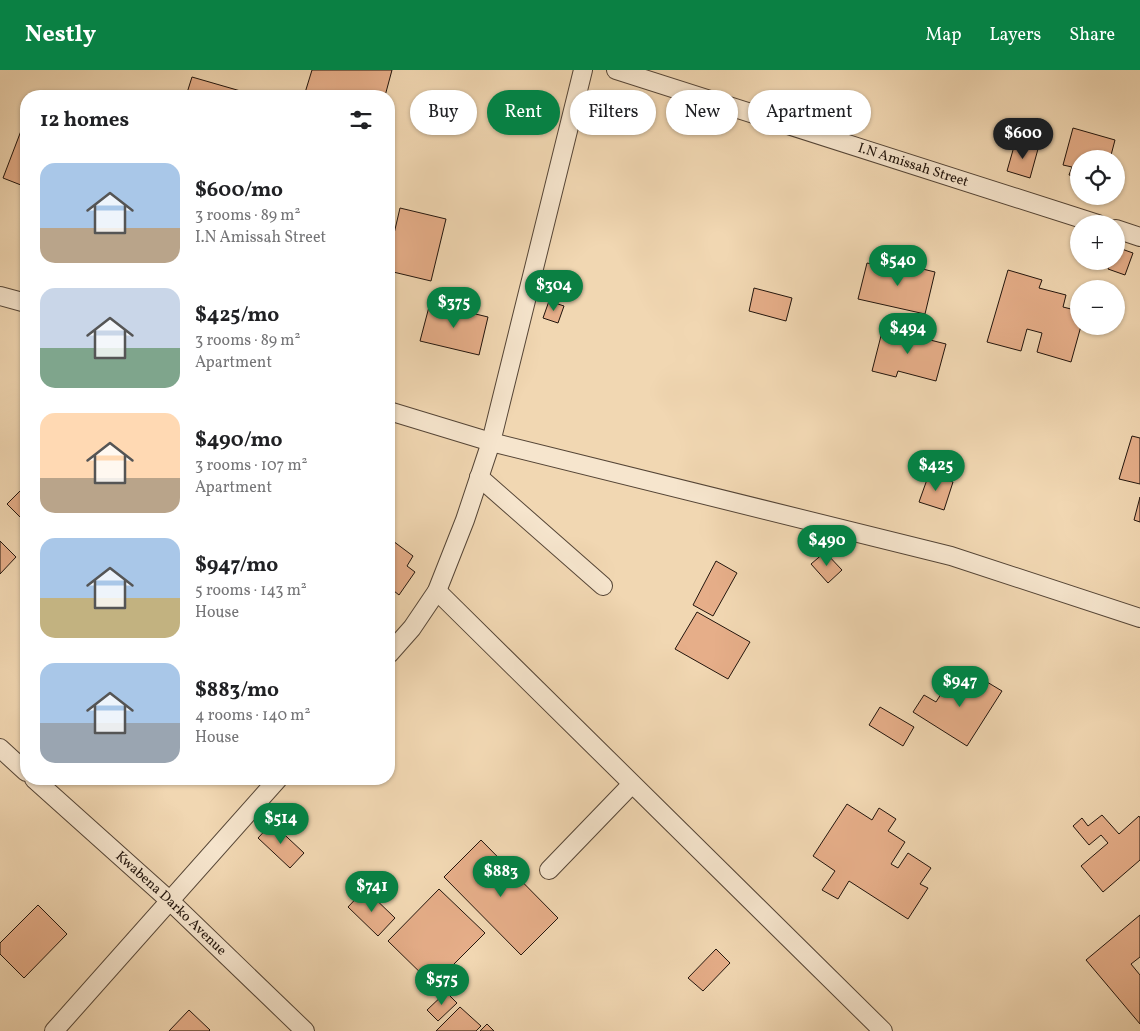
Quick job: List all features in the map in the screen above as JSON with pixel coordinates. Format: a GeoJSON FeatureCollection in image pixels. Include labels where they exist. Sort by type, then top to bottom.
{"type":"FeatureCollection","features":[{"type":"Feature","properties":{"kind":"street"},"geometry":{"type":"LineString","coordinates":[[395,647],[412,628],[437,591],[465,520],[491,442],[583,70]]}},
{"type":"Feature","properties":{"kind":"street","name":"I.N Amissah Street"},"geometry":{"type":"LineString","coordinates":[[616,70],[1070,215]]}},
{"type":"Feature","properties":{"kind":"street"},"geometry":{"type":"LineString","coordinates":[[1125,233],[1140,237]]}},
{"type":"Feature","properties":{"kind":"street"},"geometry":{"type":"LineString","coordinates":[[0,296],[20,302]]}},
{"type":"Feature","properties":{"kind":"street"},"geometry":{"type":"LineString","coordinates":[[395,413],[491,442],[951,556],[1140,618]]}},
{"type":"Feature","properties":{"kind":"street"},"geometry":{"type":"LineString","coordinates":[[479,477],[603,586]]}},
{"type":"Feature","properties":{"kind":"street"},"geometry":{"type":"LineString","coordinates":[[437,591],[883,1031]]}},
{"type":"Feature","properties":{"kind":"street"},"geometry":{"type":"LineString","coordinates":[[0,748],[20,766]]}},
{"type":"Feature","properties":{"kind":"street"},"geometry":{"type":"LineString","coordinates":[[548,870],[632,784]]}},
{"type":"Feature","properties":{"kind":"street","name":"Kwabena Darko Avenue"},"geometry":{"type":"LineString","coordinates":[[41,785],[169,900],[305,1031]]}},
{"type":"Feature","properties":{"kind":"street"},"geometry":{"type":"LineString","coordinates":[[54,1031],[273,785]]}},
{"type":"Feature","properties":{"kind":"building"},"geometry":{"type":"Polygon","coordinates":[[[312,70],[392,70],[387,90],[306,90],[312,70]]]}},
{"type":"Feature","properties":{"kind":"building"},"geometry":{"type":"Polygon","coordinates":[[[192,77],[237,90],[188,90],[192,77]]]}},
{"type":"Feature","properties":{"kind":"building"},"geometry":{"type":"Polygon","coordinates":[[[1073,128],[1115,140],[1112,150],[1070,150],[1070,167],[1063,165],[1073,128]]]}},
{"type":"Feature","properties":{"kind":"building"},"geometry":{"type":"Polygon","coordinates":[[[20,133],[20,185],[3,178],[20,133]]]}},
{"type":"Feature","properties":{"kind":"building"},"geometry":{"type":"Polygon","coordinates":[[[1015,143],[1038,149],[1030,178],[1007,171],[1015,143]]]}},
{"type":"Feature","properties":{"kind":"building"},"geometry":{"type":"Polygon","coordinates":[[[400,208],[446,219],[431,281],[395,272],[395,229],[400,208]]]}},
{"type":"Feature","properties":{"kind":"building"},"geometry":{"type":"Polygon","coordinates":[[[1125,250],[1133,253],[1125,275],[1111,270],[1125,270],[1125,250]]]}},
{"type":"Feature","properties":{"kind":"building"},"geometry":{"type":"Polygon","coordinates":[[[867,263],[901,270],[902,264],[935,272],[925,314],[858,299],[867,263]]]}},
{"type":"Feature","properties":{"kind":"building"},"geometry":{"type":"Polygon","coordinates":[[[1008,270],[1042,280],[1039,288],[1066,295],[1063,307],[1070,309],[1070,335],[1078,335],[1071,362],[1037,352],[1042,333],[1027,329],[1021,351],[987,342],[1008,270]]]}},
{"type":"Feature","properties":{"kind":"building"},"geometry":{"type":"Polygon","coordinates":[[[754,288],[792,298],[786,321],[749,311],[754,288]]]}},
{"type":"Feature","properties":{"kind":"building"},"geometry":{"type":"Polygon","coordinates":[[[549,301],[564,306],[558,323],[543,318],[549,301]]]}},
{"type":"Feature","properties":{"kind":"building"},"geometry":{"type":"Polygon","coordinates":[[[430,303],[488,317],[479,355],[420,341],[430,303]]]}},
{"type":"Feature","properties":{"kind":"building"},"geometry":{"type":"Polygon","coordinates":[[[883,328],[946,344],[936,381],[898,371],[896,377],[872,371],[883,328]]]}},
{"type":"Feature","properties":{"kind":"building"},"geometry":{"type":"Polygon","coordinates":[[[1132,436],[1140,438],[1140,484],[1119,479],[1132,436]]]}},
{"type":"Feature","properties":{"kind":"building"},"geometry":{"type":"Polygon","coordinates":[[[929,474],[953,482],[944,510],[919,502],[929,474]]]}},
{"type":"Feature","properties":{"kind":"building"},"geometry":{"type":"Polygon","coordinates":[[[20,491],[20,517],[7,504],[20,491]]]}},
{"type":"Feature","properties":{"kind":"building"},"geometry":{"type":"Polygon","coordinates":[[[1140,497],[1140,522],[1134,520],[1140,497]]]}},
{"type":"Feature","properties":{"kind":"building"},"geometry":{"type":"Polygon","coordinates":[[[0,541],[16,557],[0,574],[0,541]]]}},
{"type":"Feature","properties":{"kind":"building"},"geometry":{"type":"Polygon","coordinates":[[[395,542],[413,556],[407,566],[415,572],[399,595],[395,592],[395,542]]]}},
{"type":"Feature","properties":{"kind":"building"},"geometry":{"type":"Polygon","coordinates":[[[825,552],[842,570],[828,583],[811,564],[825,552]]]}},
{"type":"Feature","properties":{"kind":"building"},"geometry":{"type":"Polygon","coordinates":[[[716,561],[737,573],[713,616],[693,605],[716,561]]]}},
{"type":"Feature","properties":{"kind":"building"},"geometry":{"type":"Polygon","coordinates":[[[697,612],[750,642],[728,679],[675,649],[697,612]]]}},
{"type":"Feature","properties":{"kind":"building"},"geometry":{"type":"Polygon","coordinates":[[[953,675],[971,686],[977,676],[1002,691],[967,746],[913,712],[924,695],[936,702],[953,675]]]}},
{"type":"Feature","properties":{"kind":"building"},"geometry":{"type":"Polygon","coordinates":[[[880,707],[914,727],[903,746],[869,725],[880,707]]]}},
{"type":"Feature","properties":{"kind":"building"},"geometry":{"type":"Polygon","coordinates":[[[847,804],[872,820],[879,808],[896,819],[888,831],[905,842],[891,864],[898,868],[908,853],[931,868],[920,884],[928,888],[908,919],[849,881],[838,899],[822,890],[835,871],[813,856],[847,804]]]}},
{"type":"Feature","properties":{"kind":"building"},"geometry":{"type":"Polygon","coordinates":[[[1102,815],[1119,834],[1139,816],[1140,818],[1140,860],[1103,892],[1081,866],[1108,843],[1101,835],[1089,845],[1073,826],[1082,818],[1088,826],[1102,815]]]}},
{"type":"Feature","properties":{"kind":"building"},"geometry":{"type":"Polygon","coordinates":[[[272,823],[304,853],[290,868],[258,838],[272,823]]]}},
{"type":"Feature","properties":{"kind":"building"},"geometry":{"type":"Polygon","coordinates":[[[481,840],[558,918],[521,955],[444,877],[481,840]]]}},
{"type":"Feature","properties":{"kind":"building"},"geometry":{"type":"Polygon","coordinates":[[[365,889],[395,918],[378,936],[348,907],[365,889]]]}},
{"type":"Feature","properties":{"kind":"building"},"geometry":{"type":"Polygon","coordinates":[[[439,889],[485,933],[433,985],[388,941],[439,889]]]}},
{"type":"Feature","properties":{"kind":"building"},"geometry":{"type":"Polygon","coordinates":[[[38,905],[67,934],[24,978],[0,954],[0,943],[38,905]]]}},
{"type":"Feature","properties":{"kind":"building"},"geometry":{"type":"Polygon","coordinates":[[[1140,915],[1140,957],[1131,964],[1140,975],[1140,1024],[1086,960],[1140,915]]]}},
{"type":"Feature","properties":{"kind":"building"},"geometry":{"type":"Polygon","coordinates":[[[716,949],[730,963],[703,991],[688,978],[716,949]]]}},
{"type":"Feature","properties":{"kind":"building"},"geometry":{"type":"Polygon","coordinates":[[[446,992],[457,1003],[438,1021],[427,1010],[446,992]]]}},
{"type":"Feature","properties":{"kind":"building"},"geometry":{"type":"Polygon","coordinates":[[[460,1007],[481,1026],[476,1031],[436,1031],[460,1007]]]}},
{"type":"Feature","properties":{"kind":"building"},"geometry":{"type":"Polygon","coordinates":[[[189,1010],[210,1030],[169,1031],[189,1010]]]}},
{"type":"Feature","properties":{"kind":"building"},"geometry":{"type":"Polygon","coordinates":[[[487,1024],[494,1031],[480,1031],[487,1024]]]}}]}
